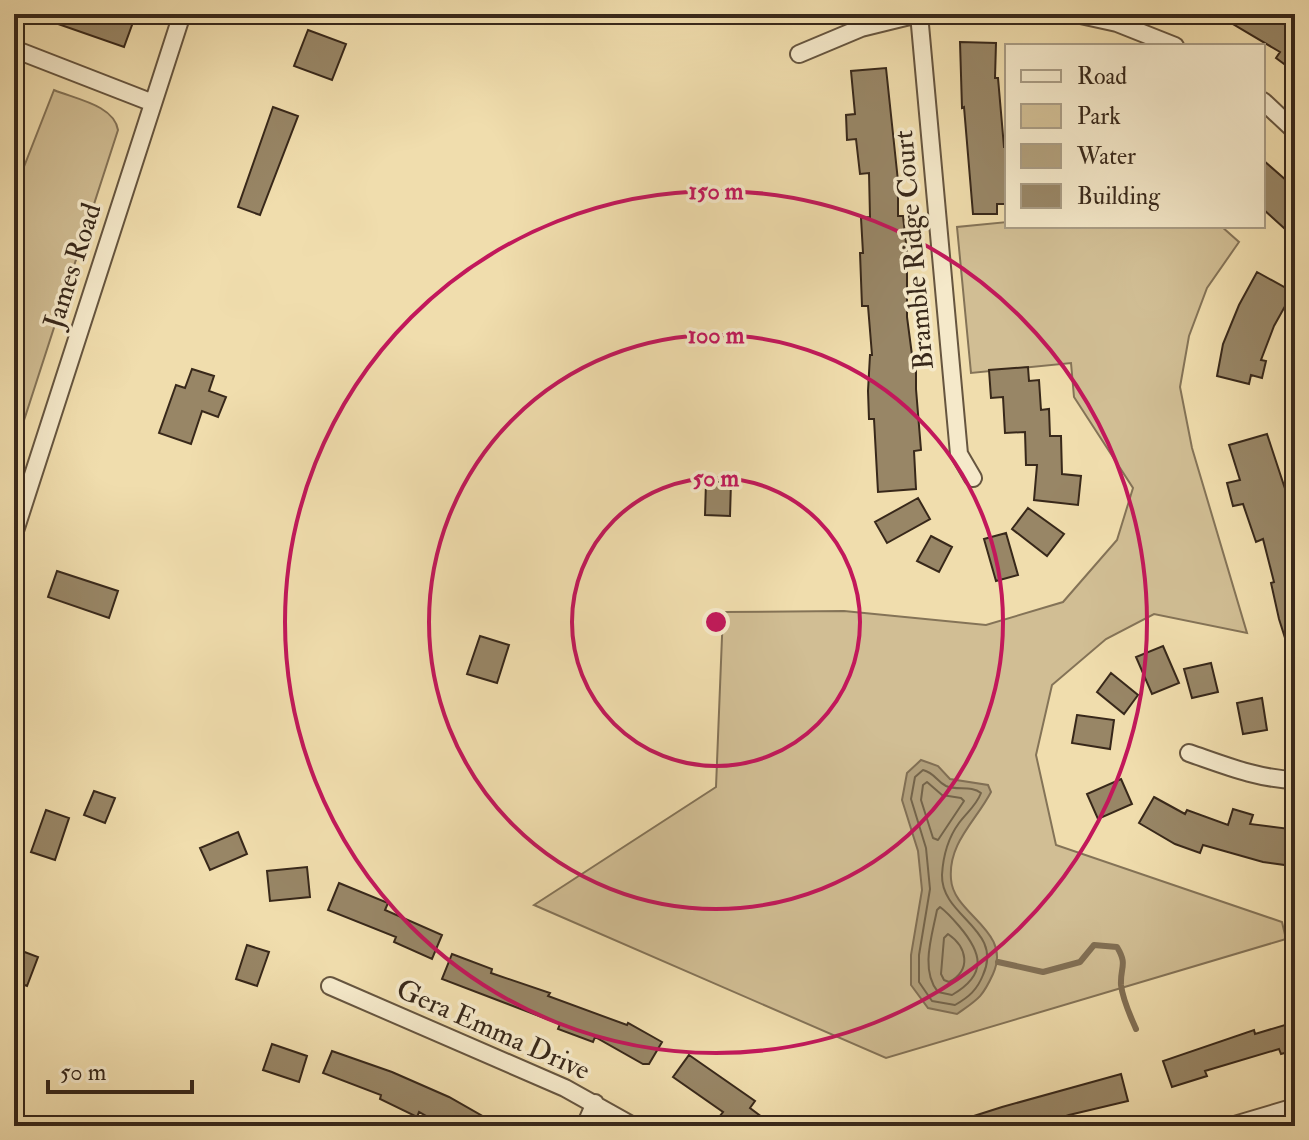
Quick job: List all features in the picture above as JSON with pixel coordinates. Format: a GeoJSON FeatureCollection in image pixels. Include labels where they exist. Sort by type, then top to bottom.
{"type":"FeatureCollection","features":[{"type":"Feature","properties":{"kind":"street","name":"James Road"},"geometry":{"type":"LineString","coordinates":[[14,534],[182,14]]}},
{"type":"Feature","properties":{"kind":"street"},"geometry":{"type":"LineString","coordinates":[[799,54],[861,28],[918,14]]}},
{"type":"Feature","properties":{"kind":"street","name":"Bramble Ridge Court"},"geometry":{"type":"LineString","coordinates":[[918,14],[959,454],[973,478]]}},
{"type":"Feature","properties":{"kind":"street"},"geometry":{"type":"LineString","coordinates":[[1076,14],[1117,23],[1170,44]]}},
{"type":"Feature","properties":{"kind":"street"},"geometry":{"type":"LineString","coordinates":[[14,49],[153,103]]}},
{"type":"Feature","properties":{"kind":"street"},"geometry":{"type":"LineString","coordinates":[[1265,103],[1295,131]]}},
{"type":"Feature","properties":{"kind":"street"},"geometry":{"type":"LineString","coordinates":[[1189,753],[1243,771],[1295,780]]}},
{"type":"Feature","properties":{"kind":"street","name":"Gera Emma Drive"},"geometry":{"type":"LineString","coordinates":[[330,986],[595,1103],[633,1126]]}},
{"type":"Feature","properties":{"kind":"street"},"geometry":{"type":"LineString","coordinates":[[585,1126],[595,1103]]}},
{"type":"Feature","properties":{"kind":"street"},"geometry":{"type":"LineString","coordinates":[[1231,1126],[1295,1107]]}},
{"type":"Feature","properties":{"kind":"green space"},"geometry":{"type":"Polygon","coordinates":[[[54,90],[102,109],[115,121],[118,130],[14,445],[14,187],[54,90]]]}},
{"type":"Feature","properties":{"kind":"green space"},"geometry":{"type":"Polygon","coordinates":[[[1005,222],[1005,228],[1223,228],[1239,242],[1207,288],[1189,336],[1180,387],[1192,448],[1247,633],[1154,614],[1106,639],[1052,685],[1036,755],[1056,845],[1282,922],[1286,939],[886,1058],[534,905],[716,787],[723,612],[844,611],[986,625],[1063,602],[1117,540],[1133,488],[1074,397],[1071,363],[971,373],[957,227],[1005,222]]]}},
{"type":"Feature","properties":{"kind":"water"},"geometry":{"type":"Polygon","coordinates":[[[921,760],[938,766],[950,779],[988,785],[991,792],[958,843],[951,866],[951,879],[961,903],[989,934],[997,959],[982,993],[957,1014],[928,1008],[911,985],[911,955],[922,890],[918,851],[902,800],[907,773],[921,760]]]}},
{"type":"Feature","properties":{"kind":"building"},"geometry":{"type":"Polygon","coordinates":[[[38,14],[136,14],[124,47],[38,17],[38,14]]]}},
{"type":"Feature","properties":{"kind":"building"},"geometry":{"type":"Polygon","coordinates":[[[1216,14],[1290,14],[1284,24],[1295,32],[1295,72],[1276,58],[1280,52],[1216,14]]]}},
{"type":"Feature","properties":{"kind":"building"},"geometry":{"type":"Polygon","coordinates":[[[308,30],[346,44],[332,80],[294,66],[308,30]]]}},
{"type":"Feature","properties":{"kind":"building"},"geometry":{"type":"Polygon","coordinates":[[[960,42],[996,43],[995,78],[998,78],[1005,147],[1005,204],[997,204],[997,214],[973,214],[962,108],[960,42]]]}},
{"type":"Feature","properties":{"kind":"building"},"geometry":{"type":"Polygon","coordinates":[[[886,68],[898,181],[898,216],[903,216],[907,252],[907,317],[912,355],[916,355],[921,450],[914,451],[916,489],[878,492],[874,419],[869,419],[872,355],[868,306],[862,306],[860,253],[863,253],[861,218],[870,217],[869,173],[860,174],[856,139],[847,140],[846,115],[855,114],[851,71],[886,68]]]}},
{"type":"Feature","properties":{"kind":"building"},"geometry":{"type":"Polygon","coordinates":[[[273,107],[298,116],[260,215],[238,207],[273,107]]]}},
{"type":"Feature","properties":{"kind":"building"},"geometry":{"type":"Polygon","coordinates":[[[1265,162],[1295,188],[1295,238],[1265,211],[1265,162]]]}},
{"type":"Feature","properties":{"kind":"building"},"geometry":{"type":"Polygon","coordinates":[[[1257,272],[1293,292],[1274,326],[1261,360],[1266,361],[1262,378],[1251,375],[1249,384],[1217,376],[1223,344],[1257,272]]]}},
{"type":"Feature","properties":{"kind":"building"},"geometry":{"type":"Polygon","coordinates":[[[1028,367],[1029,381],[1039,380],[1041,410],[1049,409],[1050,436],[1061,436],[1062,474],[1081,476],[1078,505],[1034,500],[1037,465],[1026,465],[1025,432],[1005,433],[1003,397],[991,398],[989,370],[1028,367]]]}},
{"type":"Feature","properties":{"kind":"building"},"geometry":{"type":"Polygon","coordinates":[[[192,369],[214,376],[209,391],[226,397],[218,417],[202,411],[191,444],[159,433],[176,385],[185,388],[192,369]]]}},
{"type":"Feature","properties":{"kind":"building"},"geometry":{"type":"Polygon","coordinates":[[[1267,434],[1295,519],[1295,659],[1292,660],[1279,619],[1263,539],[1256,542],[1243,504],[1233,506],[1227,483],[1240,480],[1229,445],[1267,434]]]}},
{"type":"Feature","properties":{"kind":"building"},"geometry":{"type":"Polygon","coordinates":[[[706,482],[731,482],[730,516],[705,515],[706,482]]]}},
{"type":"Feature","properties":{"kind":"building"},"geometry":{"type":"Polygon","coordinates":[[[918,498],[930,519],[887,543],[875,522],[918,498]]]}},
{"type":"Feature","properties":{"kind":"building"},"geometry":{"type":"Polygon","coordinates":[[[1028,508],[1064,534],[1047,556],[1012,529],[1028,508]]]}},
{"type":"Feature","properties":{"kind":"building"},"geometry":{"type":"Polygon","coordinates":[[[1006,533],[1018,575],[996,581],[984,539],[1006,533]]]}},
{"type":"Feature","properties":{"kind":"building"},"geometry":{"type":"Polygon","coordinates":[[[931,536],[952,547],[939,572],[917,561],[931,536]]]}},
{"type":"Feature","properties":{"kind":"building"},"geometry":{"type":"Polygon","coordinates":[[[57,571],[118,591],[109,618],[48,597],[57,571]]]}},
{"type":"Feature","properties":{"kind":"building"},"geometry":{"type":"Polygon","coordinates":[[[480,636],[509,645],[497,683],[467,674],[480,636]]]}},
{"type":"Feature","properties":{"kind":"building"},"geometry":{"type":"Polygon","coordinates":[[[1163,646],[1179,683],[1152,694],[1136,657],[1163,646]]]}},
{"type":"Feature","properties":{"kind":"building"},"geometry":{"type":"Polygon","coordinates":[[[1211,663],[1218,692],[1192,698],[1184,669],[1211,663]]]}},
{"type":"Feature","properties":{"kind":"building"},"geometry":{"type":"Polygon","coordinates":[[[1111,673],[1138,695],[1124,714],[1097,692],[1111,673]]]}},
{"type":"Feature","properties":{"kind":"building"},"geometry":{"type":"Polygon","coordinates":[[[1262,698],[1267,730],[1243,734],[1237,703],[1262,698]]]}},
{"type":"Feature","properties":{"kind":"building"},"geometry":{"type":"Polygon","coordinates":[[[1077,715],[1114,720],[1110,749],[1072,743],[1077,715]]]}},
{"type":"Feature","properties":{"kind":"building"},"geometry":{"type":"Polygon","coordinates":[[[1121,779],[1132,804],[1098,819],[1087,794],[1121,779]]]}},
{"type":"Feature","properties":{"kind":"building"},"geometry":{"type":"Polygon","coordinates":[[[94,791],[115,798],[105,823],[84,815],[94,791]]]}},
{"type":"Feature","properties":{"kind":"building"},"geometry":{"type":"Polygon","coordinates":[[[1154,797],[1185,814],[1187,810],[1228,825],[1233,809],[1253,815],[1250,824],[1290,829],[1285,865],[1203,845],[1200,853],[1175,844],[1139,823],[1154,797]]]}},
{"type":"Feature","properties":{"kind":"building"},"geometry":{"type":"Polygon","coordinates":[[[46,810],[69,818],[55,860],[31,852],[46,810]]]}},
{"type":"Feature","properties":{"kind":"building"},"geometry":{"type":"Polygon","coordinates":[[[238,832],[247,854],[210,870],[200,848],[238,832]]]}},
{"type":"Feature","properties":{"kind":"building"},"geometry":{"type":"Polygon","coordinates":[[[307,867],[310,897],[270,901],[267,871],[307,867]]]}},
{"type":"Feature","properties":{"kind":"building"},"geometry":{"type":"Polygon","coordinates":[[[339,883],[388,903],[385,910],[442,935],[432,959],[394,942],[396,937],[328,910],[339,883]]]}},
{"type":"Feature","properties":{"kind":"building"},"geometry":{"type":"Polygon","coordinates":[[[247,945],[269,952],[257,986],[236,979],[247,945]]]}},
{"type":"Feature","properties":{"kind":"building"},"geometry":{"type":"Polygon","coordinates":[[[14,948],[38,957],[27,986],[14,981],[14,948]]]}},
{"type":"Feature","properties":{"kind":"building"},"geometry":{"type":"Polygon","coordinates":[[[452,954],[492,969],[491,973],[550,993],[548,996],[628,1023],[662,1042],[649,1064],[643,1064],[595,1037],[593,1042],[558,1029],[560,1024],[442,979],[452,954]]]}},
{"type":"Feature","properties":{"kind":"building"},"geometry":{"type":"Polygon","coordinates":[[[1295,1022],[1295,1050],[1281,1054],[1279,1049],[1205,1071],[1207,1076],[1172,1087],[1163,1061],[1254,1030],[1255,1034],[1295,1022]]]}},
{"type":"Feature","properties":{"kind":"building"},"geometry":{"type":"Polygon","coordinates":[[[272,1044],[307,1056],[299,1082],[263,1070],[272,1044]]]}},
{"type":"Feature","properties":{"kind":"building"},"geometry":{"type":"Polygon","coordinates":[[[332,1051],[392,1072],[449,1097],[500,1126],[444,1126],[419,1112],[417,1117],[380,1099],[381,1095],[323,1073],[332,1051]]]}},
{"type":"Feature","properties":{"kind":"building"},"geometry":{"type":"Polygon","coordinates":[[[689,1055],[755,1101],[750,1108],[774,1126],[712,1126],[723,1112],[673,1077],[689,1055]]]}},
{"type":"Feature","properties":{"kind":"building"},"geometry":{"type":"Polygon","coordinates":[[[1121,1074],[1128,1101],[1037,1126],[953,1126],[952,1123],[1002,1107],[1121,1074]]]}},
{"type":"Feature","properties":{"kind":"waterway"},"geometry":{"type":"LineString","coordinates":[[998,962],[1043,972],[1080,962],[1094,945],[1117,947],[1123,962],[1122,991],[1136,1029]]}}]}
